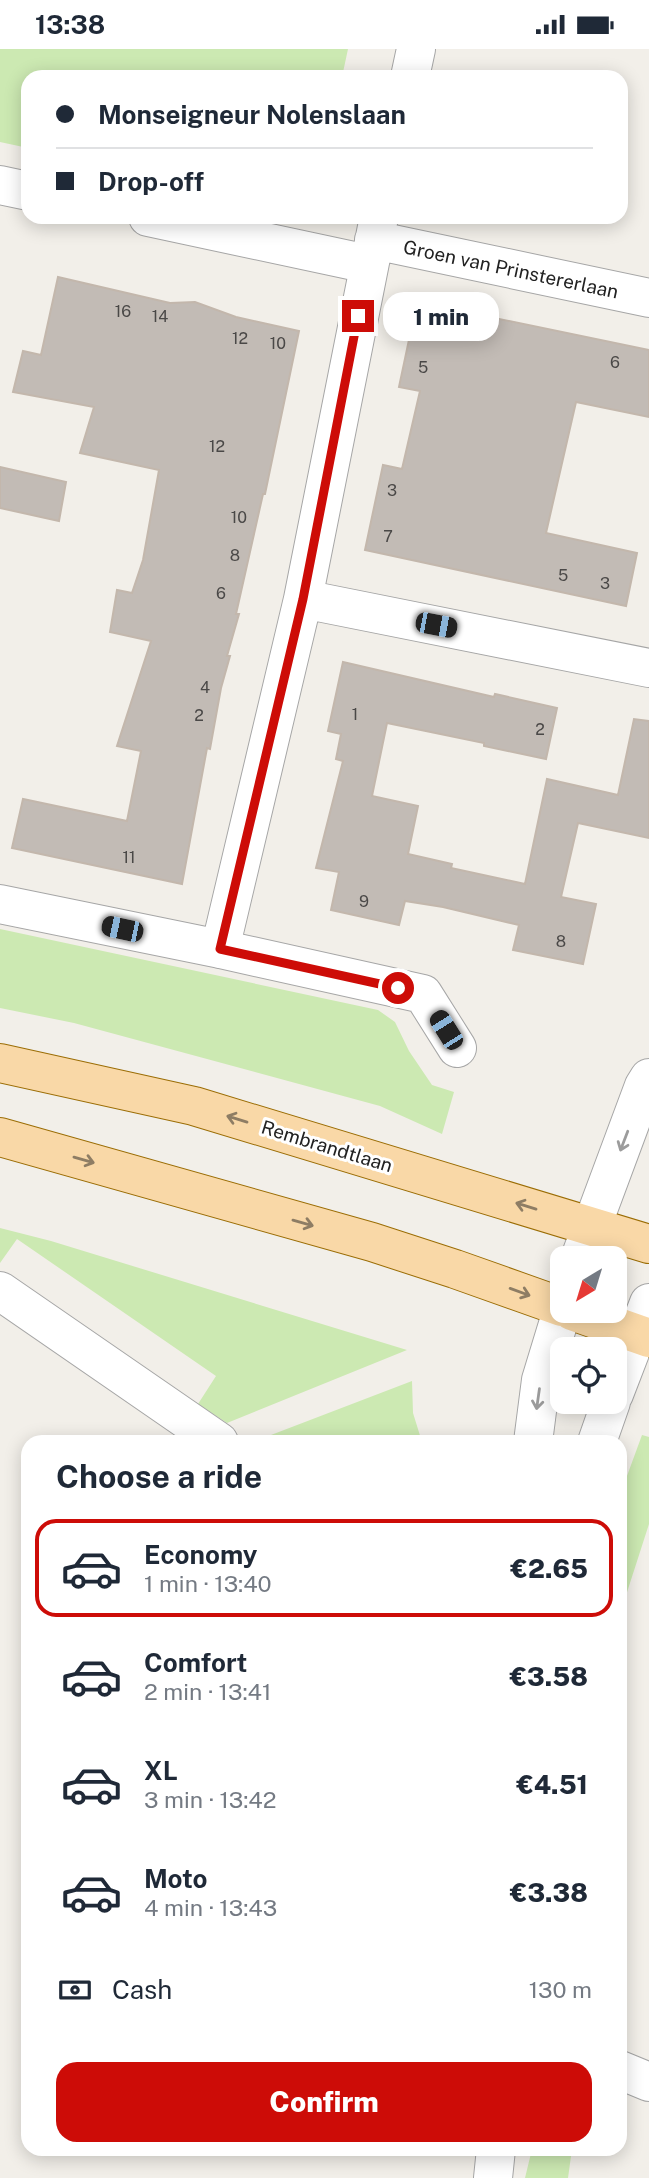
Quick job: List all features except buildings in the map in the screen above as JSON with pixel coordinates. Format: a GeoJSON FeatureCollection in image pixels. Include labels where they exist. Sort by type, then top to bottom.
{"type":"FeatureCollection","features":[{"type":"Feature","properties":{"kind":"main road","name":"Rembrandtlaan"},"geometry":{"type":"LineString","coordinates":[[0,1063],[194,1106],[585,1242],[649,1244]]}},
{"type":"Feature","properties":{"kind":"main road"},"geometry":{"type":"LineString","coordinates":[[0,1137],[372,1242],[550,1305]]}},
{"type":"Feature","properties":{"kind":"main road"},"geometry":{"type":"LineString","coordinates":[[627,1322],[645,1325]]}},
{"type":"Feature","properties":{"kind":"street"},"geometry":{"type":"LineString","coordinates":[[412,70],[416,49]]}},
{"type":"Feature","properties":{"kind":"street"},"geometry":{"type":"LineString","coordinates":[[0,185],[21,190]]}},
{"type":"Feature","properties":{"kind":"street","name":"Groen van Prinstererlaan"},"geometry":{"type":"LineString","coordinates":[[216,224],[373,240],[649,298]]}},
{"type":"Feature","properties":{"kind":"street"},"geometry":{"type":"LineString","coordinates":[[220,949],[303,599],[373,240]]}},
{"type":"Feature","properties":{"kind":"street"},"geometry":{"type":"LineString","coordinates":[[303,599],[649,668]]}},
{"type":"Feature","properties":{"kind":"street"},"geometry":{"type":"LineString","coordinates":[[0,904],[423,994],[457,1048]]}},
{"type":"Feature","properties":{"kind":"street"},"geometry":{"type":"LineString","coordinates":[[585,1242],[649,1078]]}},
{"type":"Feature","properties":{"kind":"street"},"geometry":{"type":"LineString","coordinates":[[0,1291],[209,1435]]}},
{"type":"Feature","properties":{"kind":"street"},"geometry":{"type":"LineString","coordinates":[[534,1435],[541,1380],[558,1323]]}},
{"type":"Feature","properties":{"kind":"street"},"geometry":{"type":"LineString","coordinates":[[627,1365],[645,1325]]}},
{"type":"Feature","properties":{"kind":"street"},"geometry":{"type":"LineString","coordinates":[[599,1435],[607,1414]]}},
{"type":"Feature","properties":{"kind":"street"},"geometry":{"type":"LineString","coordinates":[[627,2073],[649,2082]]}},
{"type":"Feature","properties":{"kind":"street"},"geometry":{"type":"LineString","coordinates":[[493,2178],[495,2156]]}},
{"type":"Feature","properties":{"kind":"green space"},"geometry":{"type":"Polygon","coordinates":[[[0,49],[348,49],[344,70],[21,70],[21,146],[0,142],[0,49]]]}},
{"type":"Feature","properties":{"kind":"green space"},"geometry":{"type":"Polygon","coordinates":[[[0,929],[378,1010],[395,1022],[409,1051],[432,1085],[454,1092],[442,1134],[380,1106],[74,1023],[0,1008],[0,929]]]}},
{"type":"Feature","properties":{"kind":"green space"},"geometry":{"type":"Polygon","coordinates":[[[0,1228],[51,1241],[407,1350],[227,1423],[198,1404],[216,1376],[17,1239],[0,1263],[0,1228]]]}},
{"type":"Feature","properties":{"kind":"green space"},"geometry":{"type":"Polygon","coordinates":[[[412,1381],[413,1413],[420,1435],[271,1435],[412,1381]]]}},
{"type":"Feature","properties":{"kind":"green space"},"geometry":{"type":"Polygon","coordinates":[[[642,1435],[649,1437],[649,1524],[627,1592],[627,1476],[642,1435]]]}},
{"type":"Feature","properties":{"kind":"green space"},"geometry":{"type":"Polygon","coordinates":[[[530,2156],[571,2156],[568,2178],[525,2178],[530,2156]]]}},
{"type":"Feature","properties":{"kind":"route"},"geometry":{"type":"LineString","coordinates":[[358,316],[303,599],[220,949],[398,988]]}}]}
